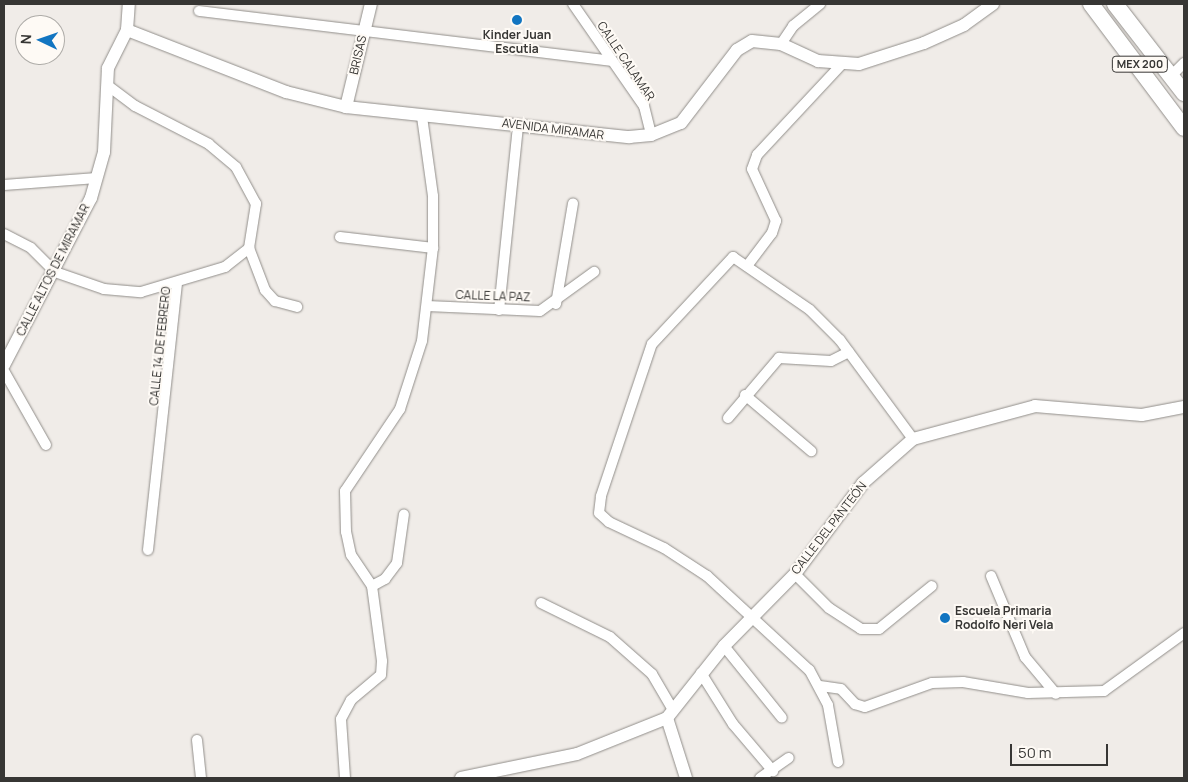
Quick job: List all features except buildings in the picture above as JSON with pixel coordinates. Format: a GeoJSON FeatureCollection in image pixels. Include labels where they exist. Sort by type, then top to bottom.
{"type":"FeatureCollection","features":[{"type":"Feature","properties":{"kind":"main road","name":"MEX 200"},"geometry":{"type":"LineString","coordinates":[[1091,4],[1184,128]]}},
{"type":"Feature","properties":{"kind":"main road","name":"MEX 200"},"geometry":{"type":"LineString","coordinates":[[1115,4],[1172,75],[1184,93]]}},
{"type":"Feature","properties":{"kind":"street"},"geometry":{"type":"LineString","coordinates":[[127,30],[129,4]]}},
{"type":"Feature","properties":{"kind":"street","name":"BRISAS"},"geometry":{"type":"LineString","coordinates":[[346,107],[370,4]]}},
{"type":"Feature","properties":{"kind":"street","name":"CALLE CALAMAR"},"geometry":{"type":"LineString","coordinates":[[573,4],[644,106],[651,135]]}},
{"type":"Feature","properties":{"kind":"street"},"geometry":{"type":"LineString","coordinates":[[781,44],[793,26],[820,4]]}},
{"type":"Feature","properties":{"kind":"street","name":"AVENIDA MIRAMAR"},"geometry":{"type":"LineString","coordinates":[[127,30],[286,92],[346,107],[422,117],[518,125],[586,135],[651,135],[681,123],[737,50],[752,41],[781,44],[818,62],[842,66],[883,58],[924,43],[964,25],[993,4]]}},
{"type":"Feature","properties":{"kind":"street"},"geometry":{"type":"LineString","coordinates":[[199,11],[612,61]]}},
{"type":"Feature","properties":{"kind":"street","name":"CALLE ALTOS DE MIRAMAR"},"geometry":{"type":"LineString","coordinates":[[4,365],[55,272],[97,178],[104,152],[107,85],[116,47],[127,30]]}},
{"type":"Feature","properties":{"kind":"street"},"geometry":{"type":"LineString","coordinates":[[1172,75],[1184,64]]}},
{"type":"Feature","properties":{"kind":"street"},"geometry":{"type":"LineString","coordinates":[[747,266],[772,234],[776,221],[752,169],[756,155],[842,66]]}},
{"type":"Feature","properties":{"kind":"street"},"geometry":{"type":"LineString","coordinates":[[107,85],[135,106],[210,144],[236,167],[256,204],[250,248],[265,290],[275,301],[297,307]]}},
{"type":"Feature","properties":{"kind":"street"},"geometry":{"type":"LineString","coordinates":[[345,778],[341,719],[351,700],[381,675],[372,586],[351,555],[345,491],[400,409],[422,340],[433,248],[433,196],[422,117]]}},
{"type":"Feature","properties":{"kind":"street"},"geometry":{"type":"LineString","coordinates":[[500,310],[518,125]]}},
{"type":"Feature","properties":{"kind":"street"},"geometry":{"type":"LineString","coordinates":[[4,185],[97,178]]}},
{"type":"Feature","properties":{"kind":"street"},"geometry":{"type":"LineString","coordinates":[[556,304],[573,203]]}},
{"type":"Feature","properties":{"kind":"street"},"geometry":{"type":"LineString","coordinates":[[4,234],[31,248],[55,272],[104,290],[141,292],[177,283]]}},
{"type":"Feature","properties":{"kind":"street"},"geometry":{"type":"LineString","coordinates":[[340,237],[433,248]]}},
{"type":"Feature","properties":{"kind":"street","name":"CALLE 14 DE FEBRERO"},"geometry":{"type":"LineString","coordinates":[[148,550],[177,283],[225,267],[250,248]]}},
{"type":"Feature","properties":{"kind":"street"},"geometry":{"type":"LineString","coordinates":[[838,762],[828,705],[820,686],[785,643],[707,576],[599,513],[652,344],[734,257],[810,310],[849,352],[913,438]]}},
{"type":"Feature","properties":{"kind":"street","name":"CALLE LA PAZ"},"geometry":{"type":"LineString","coordinates":[[427,306],[540,311],[556,304],[594,272]]}},
{"type":"Feature","properties":{"kind":"street"},"geometry":{"type":"LineString","coordinates":[[728,418],[779,358],[831,361],[849,352]]}},
{"type":"Feature","properties":{"kind":"street"},"geometry":{"type":"LineString","coordinates":[[4,371],[46,445]]}},
{"type":"Feature","properties":{"kind":"street"},"geometry":{"type":"LineString","coordinates":[[746,395],[811,451]]}},
{"type":"Feature","properties":{"kind":"street","name":"CALLE DEL PANTEÓN"},"geometry":{"type":"LineString","coordinates":[[670,714],[724,646],[795,574],[863,483],[913,438],[1035,406],[1142,415],[1184,407]]}},
{"type":"Feature","properties":{"kind":"street"},"geometry":{"type":"LineString","coordinates":[[372,586],[385,579],[397,563],[404,514]]}},
{"type":"Feature","properties":{"kind":"street"},"geometry":{"type":"LineString","coordinates":[[795,574],[829,608],[861,629],[879,629],[932,586]]}},
{"type":"Feature","properties":{"kind":"street"},"geometry":{"type":"LineString","coordinates":[[991,576],[1024,658],[1056,694]]}},
{"type":"Feature","properties":{"kind":"street"},"geometry":{"type":"LineString","coordinates":[[541,603],[610,637],[652,674],[670,714],[686,778]]}},
{"type":"Feature","properties":{"kind":"street"},"geometry":{"type":"LineString","coordinates":[[820,686],[841,689],[855,704],[865,707],[932,684],[963,682],[1056,694],[1104,691],[1184,634]]}},
{"type":"Feature","properties":{"kind":"street"},"geometry":{"type":"LineString","coordinates":[[724,646],[782,718]]}},
{"type":"Feature","properties":{"kind":"street"},"geometry":{"type":"LineString","coordinates":[[701,673],[733,724],[773,771]]}},
{"type":"Feature","properties":{"kind":"street"},"geometry":{"type":"LineString","coordinates":[[462,778],[577,754],[670,714]]}},
{"type":"Feature","properties":{"kind":"street"},"geometry":{"type":"LineString","coordinates":[[197,740],[201,778]]}},
{"type":"Feature","properties":{"kind":"street"},"geometry":{"type":"LineString","coordinates":[[760,778],[773,771],[789,758]]}},
{"type":"Feature","properties":{"kind":"place","name":"Kinder Juan Escutia"},"geometry":{"type":"Point","coordinates":[517,20]}},
{"type":"Feature","properties":{"kind":"place","name":"Escuela Primaria Rodolfo Neri Vela"},"geometry":{"type":"Point","coordinates":[945,618]}}]}
